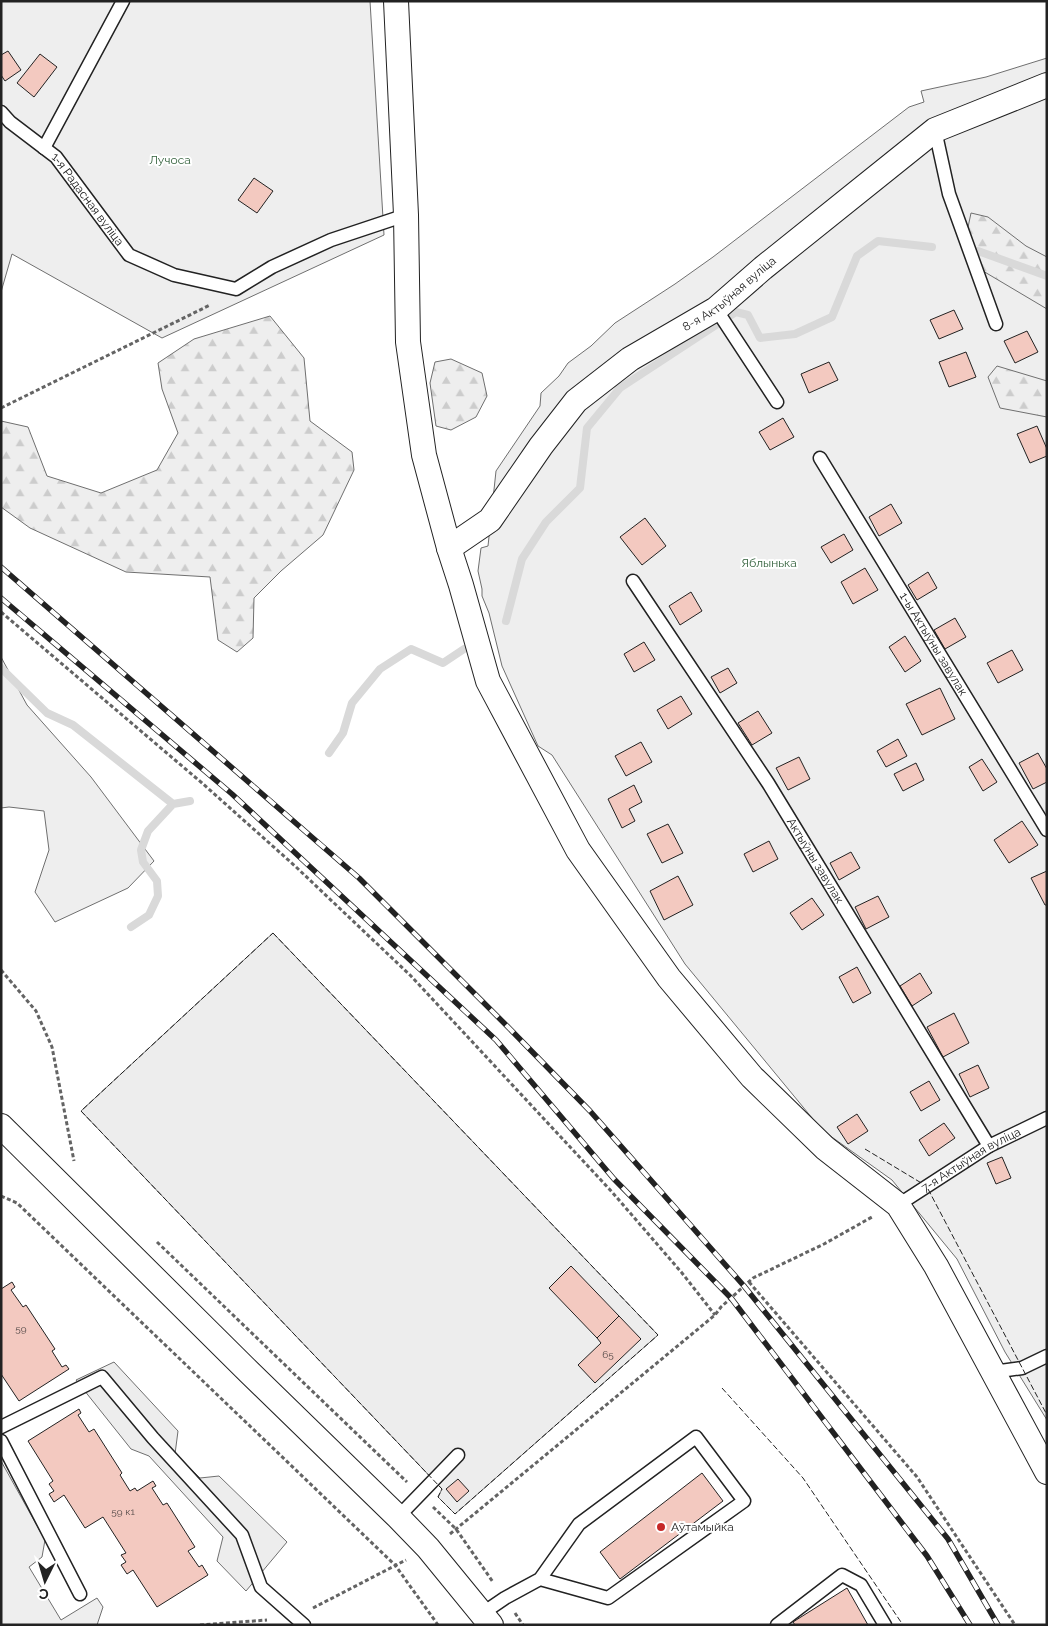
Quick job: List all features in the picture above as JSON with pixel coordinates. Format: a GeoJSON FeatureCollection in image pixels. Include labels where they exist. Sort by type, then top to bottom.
{"type":"FeatureCollection","features":[{"type":"Feature","properties":{"kind":"street"},"geometry":{"type":"LineString","coordinates":[[396,1],[406,215],[408,342],[424,455],[488,681],[578,850],[669,978],[752,1077],[825,1148],[898,1205],[936,1266],[1047,1472]]}},
{"type":"Feature","properties":{"kind":"street","name":"8-я Актыўная вуліца"},"geometry":{"type":"LineString","coordinates":[[449,548],[490,520],[541,446],[576,401],[630,359],[717,312],[763,268],[935,130],[1047,85]]}},
{"type":"Feature","properties":{"kind":"street"},"geometry":{"type":"LineString","coordinates":[[1,1126],[398,1517],[428,1548],[487,1619]]}},
{"type":"Feature","properties":{"kind":"lane"},"geometry":{"type":"LineString","coordinates":[[44,148],[123,1]]}},
{"type":"Feature","properties":{"kind":"lane","name":"1-я Радасная вуліца"},"geometry":{"type":"LineString","coordinates":[[1,112],[10,122],[56,157],[129,255],[174,275],[236,289]]}},
{"type":"Feature","properties":{"kind":"lane"},"geometry":{"type":"LineString","coordinates":[[935,130],[949,194],[996,324]]}},
{"type":"Feature","properties":{"kind":"lane"},"geometry":{"type":"LineString","coordinates":[[236,289],[272,267],[331,240],[406,215]]}},
{"type":"Feature","properties":{"kind":"lane"},"geometry":{"type":"LineString","coordinates":[[717,312],[776,402]]}},
{"type":"Feature","properties":{"kind":"lane","name":"1-ы Актыўны завулак"},"geometry":{"type":"LineString","coordinates":[[820,458],[1047,830]]}},
{"type":"Feature","properties":{"kind":"lane","name":"Актыўны завулак"},"geometry":{"type":"LineString","coordinates":[[634,581],[768,783],[989,1146]]}},
{"type":"Feature","properties":{"kind":"lane","name":"7-я Актыўная вуліца"},"geometry":{"type":"LineString","coordinates":[[898,1205],[989,1146],[1047,1118]]}},
{"type":"Feature","properties":{"kind":"lane"},"geometry":{"type":"LineString","coordinates":[[993,1372],[1022,1368],[1047,1356]]}},
{"type":"Feature","properties":{"kind":"lane"},"geometry":{"type":"LineString","coordinates":[[1,1427],[102,1378],[153,1438],[242,1535],[261,1586],[304,1625]]}},
{"type":"Feature","properties":{"kind":"lane"},"geometry":{"type":"LineString","coordinates":[[487,1619],[505,1598],[540,1579],[579,1524],[696,1437],[744,1501],[608,1598],[540,1579]]}},
{"type":"Feature","properties":{"kind":"lane"},"geometry":{"type":"LineString","coordinates":[[1,1441],[80,1594]]}},
{"type":"Feature","properties":{"kind":"lane"},"geometry":{"type":"LineString","coordinates":[[398,1517],[434,1482],[458,1455]]}},
{"type":"Feature","properties":{"kind":"lane"},"geometry":{"type":"LineString","coordinates":[[777,1625],[842,1575],[861,1585],[885,1625]]}},
{"type":"Feature","properties":{"kind":"path"},"geometry":{"type":"LineString","coordinates":[[1,408],[211,304],[236,289]]}},
{"type":"Feature","properties":{"kind":"path"},"geometry":{"type":"LineString","coordinates":[[1,612],[202,783],[295,866],[411,976],[612,1192],[716,1315]]}},
{"type":"Feature","properties":{"kind":"path"},"geometry":{"type":"LineString","coordinates":[[1,970],[36,1010],[52,1047],[74,1162]]}},
{"type":"Feature","properties":{"kind":"path"},"geometry":{"type":"LineString","coordinates":[[1,1196],[16,1203],[394,1566],[438,1625]]}},
{"type":"Feature","properties":{"kind":"path"},"geometry":{"type":"LineString","coordinates":[[447,1536],[716,1315],[721,1307],[749,1282],[788,1260],[824,1244],[860,1222],[898,1205]]}},
{"type":"Feature","properties":{"kind":"path"},"geometry":{"type":"LineString","coordinates":[[153,1238],[456,1529],[523,1625]]}},
{"type":"Feature","properties":{"kind":"path"},"geometry":{"type":"LineString","coordinates":[[749,1282],[916,1477],[1015,1625]]}},
{"type":"Feature","properties":{"kind":"green space","name":"Лучоса"},"geometry":{"type":"Polygon","coordinates":[[[1,1],[370,1],[384,235],[162,338],[12,254],[1,292],[1,1]]]}},
{"type":"Feature","properties":{"kind":"green space","name":"Яблынька"},"geometry":{"type":"Polygon","coordinates":[[[1047,58],[1047,1420],[1005,1352],[957,1259],[892,1180],[822,1130],[685,964],[552,755],[538,746],[502,666],[489,613],[482,596],[478,571],[481,548],[488,546],[496,471],[540,406],[541,393],[559,376],[568,363],[591,346],[615,323],[713,257],[909,107],[924,102],[921,91],[986,77],[1047,58]]]}},
{"type":"Feature","properties":{"kind":"green space"},"geometry":{"type":"Polygon","coordinates":[[[971,213],[988,217],[1026,246],[1047,257],[1047,309],[983,271],[967,232],[971,213]]]}},
{"type":"Feature","properties":{"kind":"green space"},"geometry":{"type":"Polygon","coordinates":[[[270,316],[304,358],[310,421],[352,452],[354,470],[323,535],[281,571],[254,598],[253,638],[237,652],[218,640],[210,577],[126,572],[30,528],[1,507],[1,421],[28,427],[47,476],[101,493],[157,470],[178,433],[162,389],[158,363],[194,339],[270,316]]]}},
{"type":"Feature","properties":{"kind":"green space"},"geometry":{"type":"Polygon","coordinates":[[[451,359],[482,373],[487,396],[476,417],[451,430],[436,426],[430,383],[435,362],[451,359]]]}},
{"type":"Feature","properties":{"kind":"green space"},"geometry":{"type":"Polygon","coordinates":[[[997,366],[1047,381],[1047,417],[1000,408],[988,377],[997,366]]]}},
{"type":"Feature","properties":{"kind":"green space"},"geometry":{"type":"Polygon","coordinates":[[[1,657],[27,705],[91,777],[154,861],[128,888],[55,922],[35,892],[49,850],[44,811],[9,807],[1,808],[1,657]]]}},
{"type":"Feature","properties":{"kind":"green space"},"geometry":{"type":"Polygon","coordinates":[[[1,1461],[45,1540],[42,1557],[29,1567],[61,1620],[97,1598],[103,1607],[97,1625],[1,1625],[1,1461]]]}},
{"type":"Feature","properties":{"kind":"shaded area"},"geometry":{"type":"Polygon","coordinates":[[[273,933],[658,1335],[455,1514],[438,1497],[442,1489],[81,1111],[273,933]]]}},
{"type":"Feature","properties":{"kind":"shaded area"},"geometry":{"type":"Polygon","coordinates":[[[114,1362],[178,1431],[175,1454],[200,1478],[219,1476],[287,1542],[246,1591],[217,1561],[223,1537],[149,1456],[131,1449],[76,1380],[114,1362]]]}},
{"type":"Feature","properties":{"kind":"building"},"geometry":{"type":"Polygon","coordinates":[[[8,51],[21,70],[5,81],[1,75],[1,55],[8,51]]]}},
{"type":"Feature","properties":{"kind":"building"},"geometry":{"type":"Polygon","coordinates":[[[40,54],[57,67],[34,97],[17,83],[40,54]]]}},
{"type":"Feature","properties":{"kind":"building"},"geometry":{"type":"Polygon","coordinates":[[[254,178],[273,191],[257,213],[238,200],[254,178]]]}},
{"type":"Feature","properties":{"kind":"building"},"geometry":{"type":"Polygon","coordinates":[[[954,310],[963,329],[939,339],[930,320],[954,310]]]}},
{"type":"Feature","properties":{"kind":"building"},"geometry":{"type":"Polygon","coordinates":[[[1027,331],[1038,352],[1015,363],[1004,341],[1027,331]]]}},
{"type":"Feature","properties":{"kind":"building"},"geometry":{"type":"Polygon","coordinates":[[[966,352],[976,377],[949,387],[939,362],[966,352]]]}},
{"type":"Feature","properties":{"kind":"building"},"geometry":{"type":"Polygon","coordinates":[[[829,362],[838,380],[809,393],[801,374],[829,362]]]}},
{"type":"Feature","properties":{"kind":"building"},"geometry":{"type":"Polygon","coordinates":[[[783,418],[794,437],[770,450],[759,432],[783,418]]]}},
{"type":"Feature","properties":{"kind":"building"},"geometry":{"type":"Polygon","coordinates":[[[1037,426],[1047,449],[1047,456],[1030,463],[1017,434],[1037,426]]]}},
{"type":"Feature","properties":{"kind":"building"},"geometry":{"type":"Polygon","coordinates":[[[891,504],[902,523],[879,536],[869,517],[891,504]]]}},
{"type":"Feature","properties":{"kind":"building"},"geometry":{"type":"Polygon","coordinates":[[[645,518],[666,546],[642,565],[620,537],[645,518]]]}},
{"type":"Feature","properties":{"kind":"building"},"geometry":{"type":"Polygon","coordinates":[[[844,534],[853,550],[831,563],[821,547],[844,534]]]}},
{"type":"Feature","properties":{"kind":"building"},"geometry":{"type":"Polygon","coordinates":[[[865,568],[878,590],[853,604],[841,582],[865,568]]]}},
{"type":"Feature","properties":{"kind":"building"},"geometry":{"type":"Polygon","coordinates":[[[928,572],[937,588],[917,600],[908,585],[928,572]]]}},
{"type":"Feature","properties":{"kind":"building"},"geometry":{"type":"Polygon","coordinates":[[[691,592],[702,611],[680,625],[669,606],[691,592]]]}},
{"type":"Feature","properties":{"kind":"building"},"geometry":{"type":"Polygon","coordinates":[[[955,618],[966,637],[945,649],[934,630],[955,618]]]}},
{"type":"Feature","properties":{"kind":"building"},"geometry":{"type":"Polygon","coordinates":[[[905,636],[921,661],[905,672],[889,647],[905,636]]]}},
{"type":"Feature","properties":{"kind":"building"},"geometry":{"type":"Polygon","coordinates":[[[644,642],[655,660],[634,672],[624,654],[644,642]]]}},
{"type":"Feature","properties":{"kind":"building"},"geometry":{"type":"Polygon","coordinates":[[[1012,650],[1023,670],[998,683],[987,663],[1012,650]]]}},
{"type":"Feature","properties":{"kind":"building"},"geometry":{"type":"Polygon","coordinates":[[[728,668],[737,683],[720,693],[711,677],[728,668]]]}},
{"type":"Feature","properties":{"kind":"building"},"geometry":{"type":"Polygon","coordinates":[[[940,688],[955,719],[922,735],[906,704],[940,688]]]}},
{"type":"Feature","properties":{"kind":"building"},"geometry":{"type":"Polygon","coordinates":[[[681,696],[692,714],[668,729],[657,710],[681,696]]]}},
{"type":"Feature","properties":{"kind":"building"},"geometry":{"type":"Polygon","coordinates":[[[758,711],[772,733],[752,745],[738,723],[758,711]]]}},
{"type":"Feature","properties":{"kind":"building"},"geometry":{"type":"Polygon","coordinates":[[[898,739],[907,756],[886,767],[877,751],[898,739]]]}},
{"type":"Feature","properties":{"kind":"building"},"geometry":{"type":"Polygon","coordinates":[[[641,742],[652,762],[626,776],[615,756],[641,742]]]}},
{"type":"Feature","properties":{"kind":"building"},"geometry":{"type":"Polygon","coordinates":[[[1038,753],[1047,769],[1047,782],[1033,789],[1019,763],[1038,753]]]}},
{"type":"Feature","properties":{"kind":"building"},"geometry":{"type":"Polygon","coordinates":[[[799,757],[810,779],[788,790],[776,768],[799,757]]]}},
{"type":"Feature","properties":{"kind":"building"},"geometry":{"type":"Polygon","coordinates":[[[982,759],[997,782],[983,791],[969,767],[982,759]]]}},
{"type":"Feature","properties":{"kind":"building"},"geometry":{"type":"Polygon","coordinates":[[[916,763],[924,780],[903,791],[894,774],[916,763]]]}},
{"type":"Feature","properties":{"kind":"building"},"geometry":{"type":"Polygon","coordinates":[[[634,785],[642,802],[629,809],[635,821],[622,828],[608,799],[634,785]]]}},
{"type":"Feature","properties":{"kind":"building"},"geometry":{"type":"Polygon","coordinates":[[[1022,821],[1038,845],[1009,863],[994,840],[1022,821]]]}},
{"type":"Feature","properties":{"kind":"building"},"geometry":{"type":"Polygon","coordinates":[[[668,824],[683,853],[662,863],[647,834],[668,824]]]}},
{"type":"Feature","properties":{"kind":"building"},"geometry":{"type":"Polygon","coordinates":[[[769,841],[778,859],[753,872],[744,854],[769,841]]]}},
{"type":"Feature","properties":{"kind":"building"},"geometry":{"type":"Polygon","coordinates":[[[851,852],[860,868],[839,880],[830,863],[851,852]]]}},
{"type":"Feature","properties":{"kind":"building"},"geometry":{"type":"Polygon","coordinates":[[[1047,871],[1047,905],[1045,905],[1031,878],[1047,871]]]}},
{"type":"Feature","properties":{"kind":"building"},"geometry":{"type":"Polygon","coordinates":[[[678,876],[693,905],[664,920],[650,891],[678,876]]]}},
{"type":"Feature","properties":{"kind":"building"},"geometry":{"type":"Polygon","coordinates":[[[878,896],[889,917],[866,929],[855,907],[878,896]]]}},
{"type":"Feature","properties":{"kind":"building"},"geometry":{"type":"Polygon","coordinates":[[[812,898],[824,915],[802,930],[790,913],[812,898]]]}},
{"type":"Feature","properties":{"kind":"building"},"geometry":{"type":"Polygon","coordinates":[[[857,967],[871,993],[853,1003],[839,977],[857,967]]]}},
{"type":"Feature","properties":{"kind":"building"},"geometry":{"type":"Polygon","coordinates":[[[920,973],[932,993],[912,1006],[900,986],[920,973]]]}},
{"type":"Feature","properties":{"kind":"building"},"geometry":{"type":"Polygon","coordinates":[[[954,1013],[969,1043],[943,1057],[927,1027],[954,1013]]]}},
{"type":"Feature","properties":{"kind":"building"},"geometry":{"type":"Polygon","coordinates":[[[978,1065],[989,1088],[970,1097],[959,1074],[978,1065]]]}},
{"type":"Feature","properties":{"kind":"building"},"geometry":{"type":"Polygon","coordinates":[[[929,1081],[940,1100],[921,1111],[910,1092],[929,1081]]]}},
{"type":"Feature","properties":{"kind":"building"},"geometry":{"type":"Polygon","coordinates":[[[857,1114],[868,1131],[848,1144],[837,1127],[857,1114]]]}},
{"type":"Feature","properties":{"kind":"building"},"geometry":{"type":"Polygon","coordinates":[[[944,1123],[955,1138],[929,1156],[919,1140],[944,1123]]]}},
{"type":"Feature","properties":{"kind":"building"},"geometry":{"type":"Polygon","coordinates":[[[1002,1157],[1011,1178],[996,1184],[987,1163],[1002,1157]]]}},
{"type":"Feature","properties":{"kind":"building"},"geometry":{"type":"Polygon","coordinates":[[[571,1266],[619,1316],[597,1338],[549,1288],[571,1266]]]}},
{"type":"Feature","properties":{"kind":"building"},"geometry":{"type":"Polygon","coordinates":[[[12,1282],[15,1287],[11,1290],[23,1307],[26,1305],[55,1349],[52,1351],[62,1367],[66,1365],[69,1369],[19,1401],[1,1374],[1,1289],[12,1282]]]}},
{"type":"Feature","properties":{"kind":"building"},"geometry":{"type":"Polygon","coordinates":[[[619,1316],[641,1339],[595,1383],[578,1365],[601,1343],[597,1338],[619,1316]]]}},
{"type":"Feature","properties":{"kind":"building"},"geometry":{"type":"Polygon","coordinates":[[[79,1409],[81,1413],[78,1415],[89,1432],[94,1429],[122,1473],[120,1475],[130,1491],[135,1488],[137,1491],[153,1481],[156,1486],[152,1488],[163,1505],[167,1503],[195,1547],[188,1551],[199,1567],[202,1565],[208,1575],[157,1607],[133,1570],[127,1574],[121,1565],[126,1562],[121,1555],[126,1553],[103,1517],[85,1528],[64,1495],[54,1502],[49,1494],[54,1491],[49,1484],[53,1481],[28,1441],[79,1409]]]}},
{"type":"Feature","properties":{"kind":"building","name":"Аўтамыйка"},"geometry":{"type":"Polygon","coordinates":[[[702,1473],[723,1501],[620,1579],[600,1552],[702,1473]]]}},
{"type":"Feature","properties":{"kind":"building"},"geometry":{"type":"Polygon","coordinates":[[[458,1479],[469,1491],[457,1502],[446,1489],[458,1479]]]}},
{"type":"Feature","properties":{"kind":"building"},"geometry":{"type":"Polygon","coordinates":[[[847,1588],[868,1625],[795,1625],[793,1622],[847,1588]]]}},
{"type":"Feature","properties":{"kind":"waterway"},"geometry":{"type":"LineString","coordinates":[[506,621],[522,559],[546,522],[580,488],[587,428],[620,388],[736,312],[748,315],[760,338],[795,334],[832,317],[857,256],[878,241],[932,247]]}},
{"type":"Feature","properties":{"kind":"waterway"},"geometry":{"type":"LineString","coordinates":[[978,251],[1047,276]]}},
{"type":"Feature","properties":{"kind":"waterway"},"geometry":{"type":"LineString","coordinates":[[329,753],[343,733],[352,703],[380,669],[411,649],[443,663],[464,649]]}},
{"type":"Feature","properties":{"kind":"waterway"},"geometry":{"type":"LineString","coordinates":[[1,668],[47,713],[73,725],[173,804]]}},
{"type":"Feature","properties":{"kind":"waterway"},"geometry":{"type":"LineString","coordinates":[[131,927],[149,915],[158,896],[157,881],[143,862],[141,850],[148,831],[173,804],[190,801]]}},
{"type":"Feature","properties":{"kind":"railway"},"geometry":{"type":"LineString","coordinates":[[1,567],[359,878],[590,1111],[744,1286],[948,1539],[998,1625]]}},
{"type":"Feature","properties":{"kind":"railway"},"geometry":{"type":"LineString","coordinates":[[1,598],[232,794],[496,1040],[614,1179],[731,1298],[927,1556],[970,1625]]}},
{"type":"Feature","properties":{"kind":"fence"},"geometry":{"type":"LineString","coordinates":[[273,933],[658,1335],[455,1514],[438,1497],[442,1489],[81,1111],[273,933]]}},
{"type":"Feature","properties":{"kind":"fence"},"geometry":{"type":"LineString","coordinates":[[865,1149],[923,1184]]}},
{"type":"Feature","properties":{"kind":"fence"},"geometry":{"type":"LineString","coordinates":[[928,1189],[1047,1415]]}},
{"type":"Feature","properties":{"kind":"fence"},"geometry":{"type":"LineString","coordinates":[[722,1388],[803,1478],[903,1625]]}},
{"type":"Feature","properties":{"kind":"place","name":"Аўтамыйка"},"geometry":{"type":"Point","coordinates":[661,1527]}}]}
